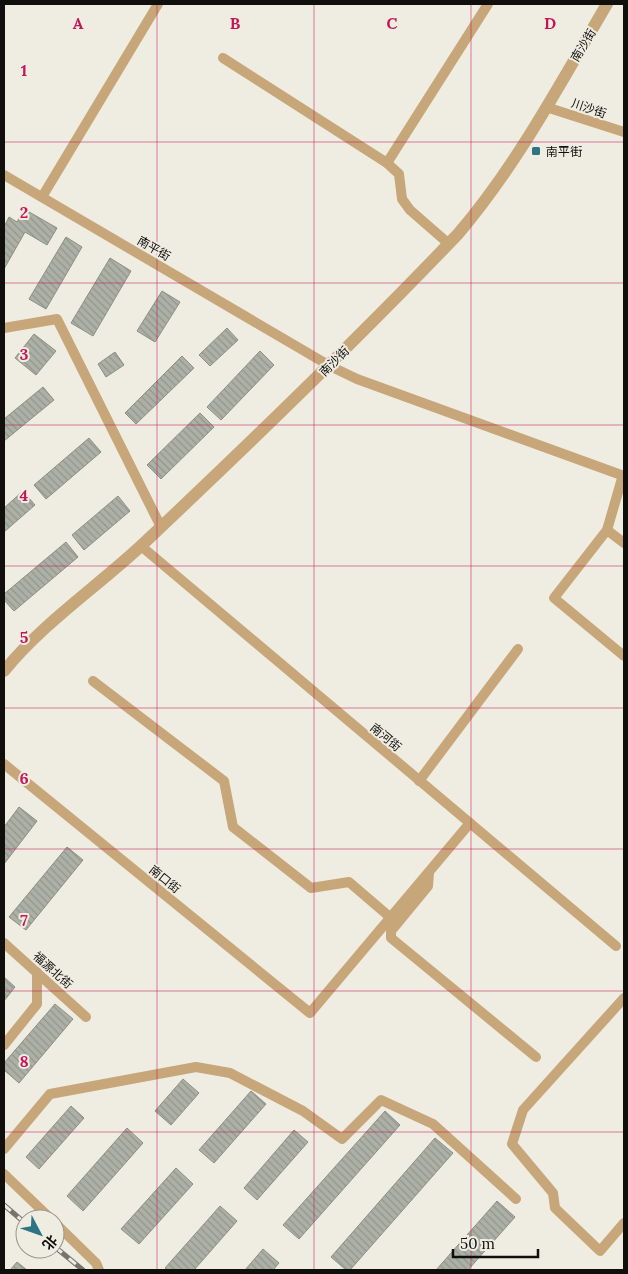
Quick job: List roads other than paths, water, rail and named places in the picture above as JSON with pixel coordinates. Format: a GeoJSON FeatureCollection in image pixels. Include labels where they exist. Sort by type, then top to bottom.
{"type":"FeatureCollection","features":[{"type":"Feature","properties":{"kind":"street"},"geometry":{"type":"LineString","coordinates":[[42,197],[158,4]]}},
{"type":"Feature","properties":{"kind":"street"},"geometry":{"type":"LineString","coordinates":[[387,163],[488,4]]}},
{"type":"Feature","properties":{"kind":"street","name":"南沙街"},"geometry":{"type":"LineString","coordinates":[[4,671],[48,625],[141,546],[330,366],[448,244],[476,213],[546,106],[607,4]]}},
{"type":"Feature","properties":{"kind":"street"},"geometry":{"type":"LineString","coordinates":[[223,58],[387,163],[398,174],[402,199],[410,210],[448,244]]}},
{"type":"Feature","properties":{"kind":"street","name":"川沙街"},"geometry":{"type":"LineString","coordinates":[[546,106],[624,132]]}},
{"type":"Feature","properties":{"kind":"street","name":"南平街"},"geometry":{"type":"LineString","coordinates":[[4,175],[330,366],[357,379],[624,476]]}},
{"type":"Feature","properties":{"kind":"street"},"geometry":{"type":"LineString","coordinates":[[4,328],[56,319],[161,527]]}},
{"type":"Feature","properties":{"kind":"street"},"geometry":{"type":"LineString","coordinates":[[624,476],[607,530],[554,598],[624,656]]}},
{"type":"Feature","properties":{"kind":"street"},"geometry":{"type":"LineString","coordinates":[[607,530],[624,543]]}},
{"type":"Feature","properties":{"kind":"street","name":"南河街"},"geometry":{"type":"LineString","coordinates":[[141,546],[616,946]]}},
{"type":"Feature","properties":{"kind":"street"},"geometry":{"type":"LineString","coordinates":[[419,781],[518,650]]}},
{"type":"Feature","properties":{"kind":"street"},"geometry":{"type":"LineString","coordinates":[[93,682],[224,781],[233,827],[311,888],[349,882],[391,918],[470,823]]}},
{"type":"Feature","properties":{"kind":"street","name":"南口街"},"geometry":{"type":"LineString","coordinates":[[4,764],[310,1013],[391,918]]}},
{"type":"Feature","properties":{"kind":"street"},"geometry":{"type":"LineString","coordinates":[[429,872],[428,886],[391,931],[391,938],[536,1057]]}},
{"type":"Feature","properties":{"kind":"street","name":"福源北街"},"geometry":{"type":"LineString","coordinates":[[4,943],[86,1017]]}},
{"type":"Feature","properties":{"kind":"street"},"geometry":{"type":"LineString","coordinates":[[4,1045],[37,1004],[37,972]]}},
{"type":"Feature","properties":{"kind":"street"},"geometry":{"type":"LineString","coordinates":[[624,998],[523,1110],[512,1144],[553,1193],[556,1208],[600,1250],[624,1224]]}},
{"type":"Feature","properties":{"kind":"street"},"geometry":{"type":"LineString","coordinates":[[4,1149],[50,1094],[196,1067],[230,1073],[304,1111],[342,1139],[381,1100],[433,1124],[516,1199]]}},
{"type":"Feature","properties":{"kind":"street"},"geometry":{"type":"LineString","coordinates":[[4,1174],[41,1209]]}},
{"type":"Feature","properties":{"kind":"street"},"geometry":{"type":"LineString","coordinates":[[65,1233],[96,1262],[99,1270]]}},
{"type":"Feature","properties":{"kind":"railway"},"geometry":{"type":"LineString","coordinates":[[4,1205],[15,1214]]}},
{"type":"Feature","properties":{"kind":"railway"},"geometry":{"type":"LineString","coordinates":[[65,1255],[83,1270]]}},
{"type":"Feature","properties":{"kind":"place","name":"南平街"},"geometry":{"type":"Point","coordinates":[536,151]}}]}
